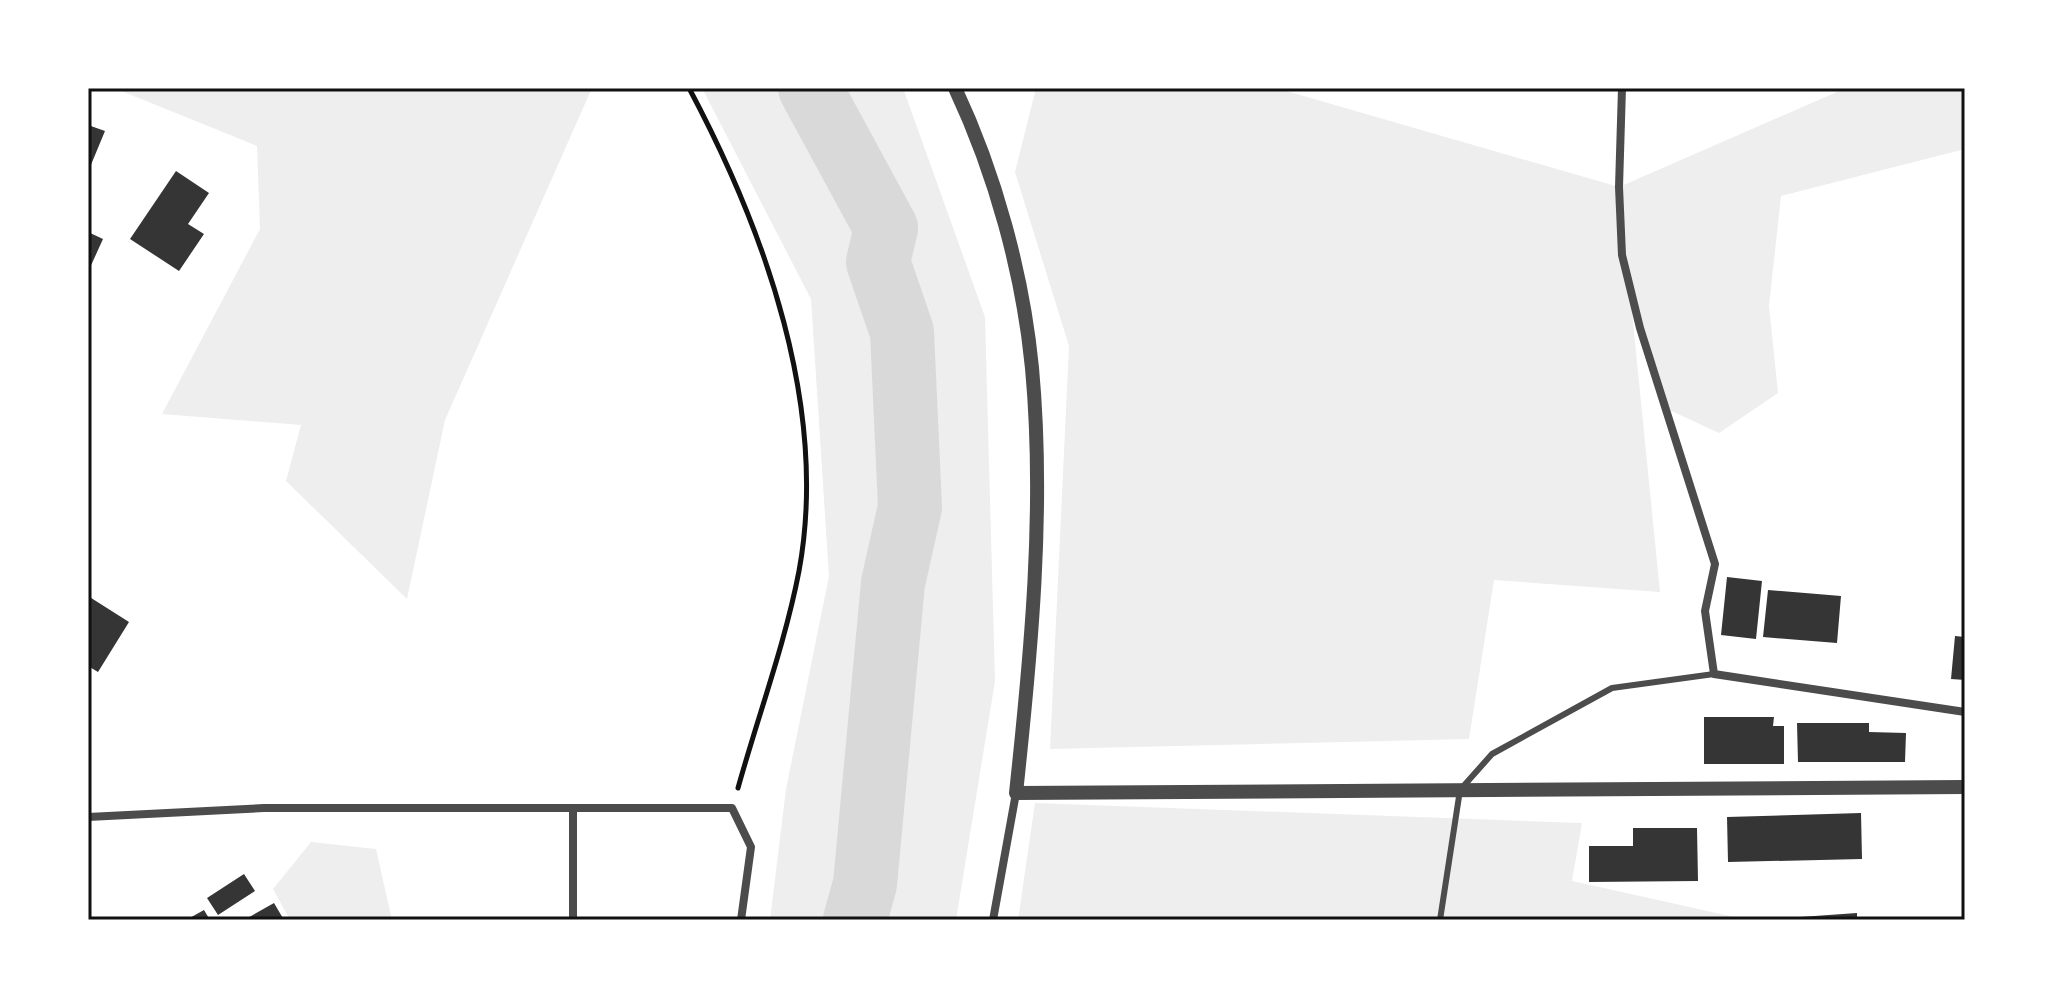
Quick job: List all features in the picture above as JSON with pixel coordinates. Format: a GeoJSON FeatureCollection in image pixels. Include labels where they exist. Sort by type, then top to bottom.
{"type":"FeatureCollection","features":[{"type":"Feature","properties":{"kind":"street"},"geometry":{"type":"LineString","coordinates":[[955,88],[1001,216],[1021,300],[1032,368],[1033,603],[1016,793],[993,920]]}},
{"type":"Feature","properties":{"kind":"street"},"geometry":{"type":"LineString","coordinates":[[1622,88],[1619,187],[1622,255],[1640,328],[1715,564],[1705,611],[1714,674],[1965,712]]}},
{"type":"Feature","properties":{"kind":"street"},"geometry":{"type":"LineString","coordinates":[[1016,793],[1965,787]]}},
{"type":"Feature","properties":{"kind":"street"},"geometry":{"type":"LineString","coordinates":[[88,817],[264,808],[732,808],[751,847],[741,920]]}},
{"type":"Feature","properties":{"kind":"street"},"geometry":{"type":"LineString","coordinates":[[573,808],[573,920]]}},
{"type":"Feature","properties":{"kind":"lane"},"geometry":{"type":"LineString","coordinates":[[1440,920],[1460,790],[1492,754],[1528,731],[1612,688],[1714,674]]}},
{"type":"Feature","properties":{"kind":"path"},"geometry":{"type":"LineString","coordinates":[[689,88],[714,135],[750,222],[776,301],[800,402],[807,491],[799,571],[732,808]]}},
{"type":"Feature","properties":{"kind":"shaded area"},"geometry":{"type":"Polygon","coordinates":[[[114,88],[592,88],[445,420],[407,599],[286,481],[301,425],[162,414],[260,229],[257,146],[114,88]]]}},
{"type":"Feature","properties":{"kind":"shaded area"},"geometry":{"type":"Polygon","coordinates":[[[702,88],[903,88],[985,317],[995,681],[956,920],[770,920],[786,789],[829,576],[811,299],[702,88]]]}},
{"type":"Feature","properties":{"kind":"shaded area"},"geometry":{"type":"Polygon","coordinates":[[[1036,88],[1276,88],[1619,187],[1846,88],[1965,88],[1965,149],[1781,196],[1769,306],[1778,393],[1719,433],[1665,408],[1629,282],[1660,592],[1494,580],[1469,739],[1050,749],[1069,346],[1015,172],[1036,88]]]}},
{"type":"Feature","properties":{"kind":"shaded area"},"geometry":{"type":"Polygon","coordinates":[[[1035,803],[1582,823],[1572,881],[1748,920],[1018,920],[1035,803]]]}},
{"type":"Feature","properties":{"kind":"shaded area"},"geometry":{"type":"Polygon","coordinates":[[[311,842],[376,849],[392,920],[290,920],[273,889],[311,842]]]}},
{"type":"Feature","properties":{"kind":"building"},"geometry":{"type":"Polygon","coordinates":[[[88,125],[105,131],[88,172],[88,125]]]}},
{"type":"Feature","properties":{"kind":"building"},"geometry":{"type":"Polygon","coordinates":[[[176,171],[209,193],[188,224],[204,234],[179,271],[130,239],[176,171]]]}},
{"type":"Feature","properties":{"kind":"building"},"geometry":{"type":"Polygon","coordinates":[[[88,232],[103,239],[88,272],[88,232]]]}},
{"type":"Feature","properties":{"kind":"building"},"geometry":{"type":"Polygon","coordinates":[[[1727,577],[1762,581],[1756,639],[1721,635],[1727,577]]]}},
{"type":"Feature","properties":{"kind":"building"},"geometry":{"type":"Polygon","coordinates":[[[1768,590],[1841,596],[1837,643],[1763,637],[1768,590]]]}},
{"type":"Feature","properties":{"kind":"building"},"geometry":{"type":"Polygon","coordinates":[[[88,596],[129,622],[98,672],[88,666],[88,596]]]}},
{"type":"Feature","properties":{"kind":"building"},"geometry":{"type":"Polygon","coordinates":[[[1955,636],[1965,637],[1965,680],[1951,679],[1955,636]]]}},
{"type":"Feature","properties":{"kind":"building"},"geometry":{"type":"Polygon","coordinates":[[[1704,717],[1774,717],[1773,726],[1784,726],[1784,764],[1704,764],[1704,717]]]}},
{"type":"Feature","properties":{"kind":"building"},"geometry":{"type":"Polygon","coordinates":[[[1797,723],[1869,723],[1869,732],[1906,733],[1905,762],[1798,762],[1797,723]]]}},
{"type":"Feature","properties":{"kind":"building"},"geometry":{"type":"Polygon","coordinates":[[[1861,813],[1862,859],[1728,862],[1727,817],[1861,813]]]}},
{"type":"Feature","properties":{"kind":"building"},"geometry":{"type":"Polygon","coordinates":[[[1633,828],[1697,828],[1698,881],[1589,882],[1589,846],[1633,846],[1633,828]]]}},
{"type":"Feature","properties":{"kind":"building"},"geometry":{"type":"Polygon","coordinates":[[[244,874],[255,891],[218,915],[207,898],[244,874]]]}},
{"type":"Feature","properties":{"kind":"building"},"geometry":{"type":"Polygon","coordinates":[[[274,903],[284,920],[244,920],[274,903]]]}},
{"type":"Feature","properties":{"kind":"building"},"geometry":{"type":"Polygon","coordinates":[[[204,910],[210,920],[186,920],[204,910]]]}},
{"type":"Feature","properties":{"kind":"building"},"geometry":{"type":"Polygon","coordinates":[[[1857,913],[1857,920],[1786,920],[1786,918],[1857,913]]]}},
{"type":"Feature","properties":{"kind":"waterway"},"geometry":{"type":"LineString","coordinates":[[810,88],[886,228],[878,262],[902,332],[910,507],[893,583],[865,884],[855,920]]}}]}
